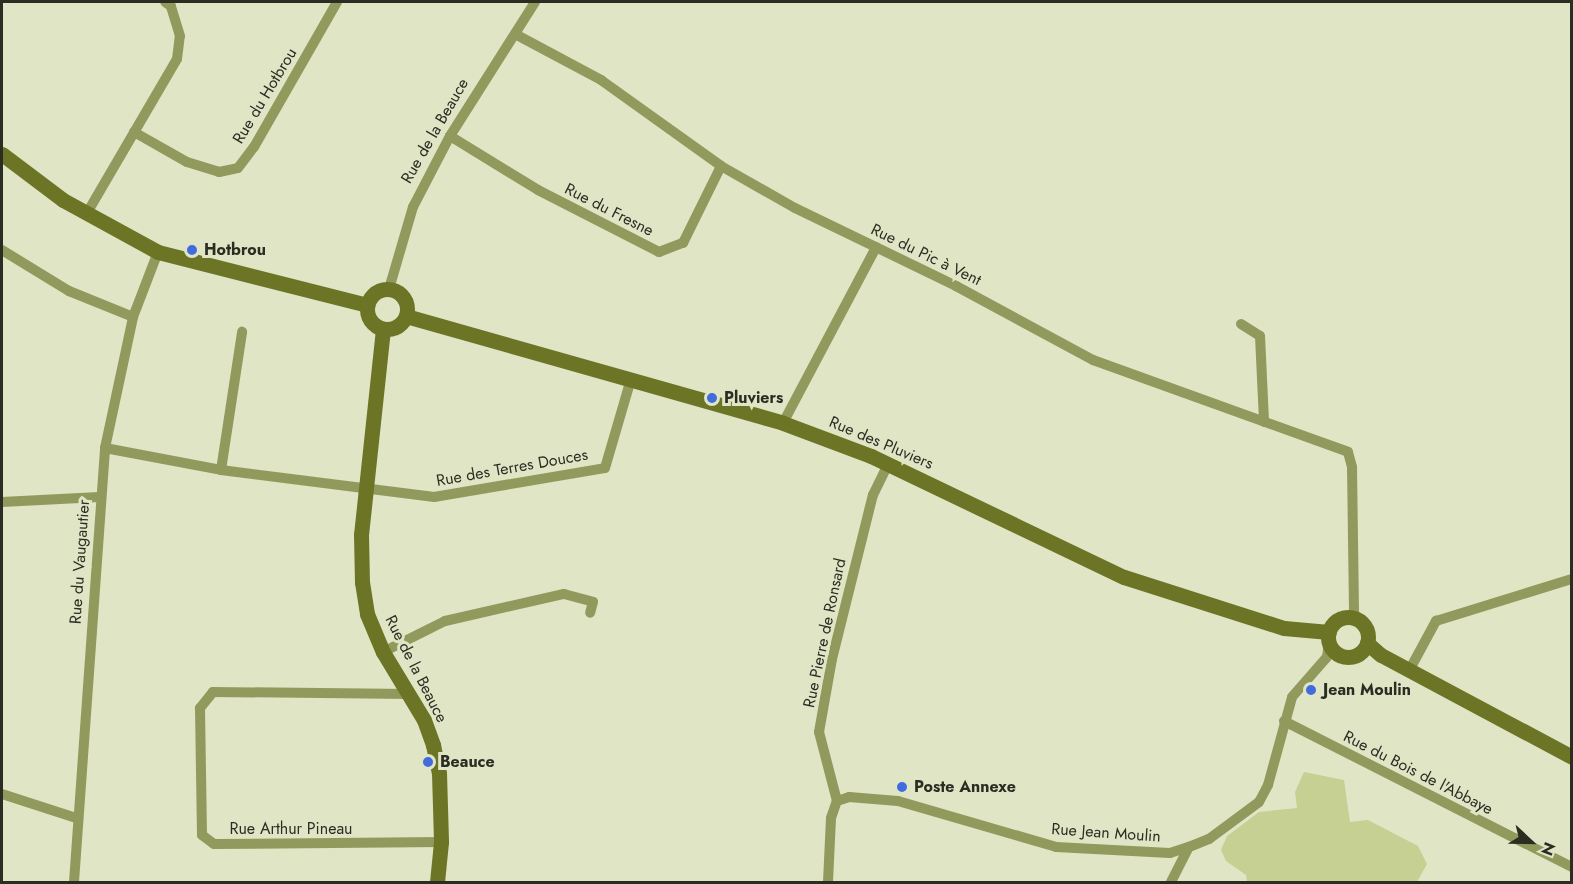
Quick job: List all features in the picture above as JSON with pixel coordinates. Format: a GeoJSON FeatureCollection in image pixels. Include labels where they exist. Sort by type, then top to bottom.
{"type":"FeatureCollection","features":[{"type":"Feature","properties":{"kind":"street","name":"Rue du Hotbrou"},"geometry":{"type":"LineString","coordinates":[[135,132],[187,162],[219,172],[238,168],[254,147],[337,2]]}},
{"type":"Feature","properties":{"kind":"street","name":"Rue de la Beauce"},"geometry":{"type":"LineString","coordinates":[[389,289],[413,207],[450,136],[535,2]]}},
{"type":"Feature","properties":{"kind":"street"},"geometry":{"type":"LineString","coordinates":[[87,213],[177,59],[180,36],[170,3]]}},
{"type":"Feature","properties":{"kind":"street","name":"Rue du Pic à Vent"},"geometry":{"type":"LineString","coordinates":[[515,34],[601,80],[721,166],[1093,360],[1348,452],[1352,467],[1354,618]]}},
{"type":"Feature","properties":{"kind":"street","name":"Rue du Fresne"},"geometry":{"type":"LineString","coordinates":[[450,136],[538,190],[659,252],[683,243],[721,166]]}},
{"type":"Feature","properties":{"kind":"street"},"geometry":{"type":"LineString","coordinates":[[2,154],[87,213],[158,252],[367,305]]}},
{"type":"Feature","properties":{"kind":"street"},"geometry":{"type":"LineString","coordinates":[[783,423],[876,247]]}},
{"type":"Feature","properties":{"kind":"street"},"geometry":{"type":"LineString","coordinates":[[2,250],[69,291],[133,317]]}},
{"type":"Feature","properties":{"kind":"street","name":"Rue du Vaugautier"},"geometry":{"type":"LineString","coordinates":[[74,882],[76,818],[99,497],[105,448],[133,317],[158,252]]}},
{"type":"Feature","properties":{"kind":"street"},"geometry":{"type":"LineString","coordinates":[[389,289],[403,297],[406,316],[398,327],[383,329],[369,318],[367,305],[374,294],[389,289]]}},
{"type":"Feature","properties":{"kind":"street","name":"Rue des Pluviers"},"geometry":{"type":"LineString","coordinates":[[406,316],[783,423],[888,464],[1124,577],[1284,628],[1329,638]]}},
{"type":"Feature","properties":{"kind":"street"},"geometry":{"type":"LineString","coordinates":[[1240,324],[1260,336],[1264,423]]}},
{"type":"Feature","properties":{"kind":"street","name":"Rue de la Beauce"},"geometry":{"type":"LineString","coordinates":[[383,329],[369,490],[361,535],[362,582],[367,614],[383,652],[424,720],[439,773],[441,843],[437,882]]}},
{"type":"Feature","properties":{"kind":"street"},"geometry":{"type":"LineString","coordinates":[[221,470],[242,333]]}},
{"type":"Feature","properties":{"kind":"street","name":"Rue des Terres Douces"},"geometry":{"type":"LineString","coordinates":[[369,490],[434,497],[605,468],[631,379]]}},
{"type":"Feature","properties":{"kind":"street"},"geometry":{"type":"LineString","coordinates":[[105,448],[221,470],[369,490]]}},
{"type":"Feature","properties":{"kind":"street","name":"Rue Pierre de Ronsard"},"geometry":{"type":"LineString","coordinates":[[828,882],[831,818],[837,801],[830,784],[821,723],[832,659],[873,495],[888,464]]}},
{"type":"Feature","properties":{"kind":"street"},"geometry":{"type":"LineString","coordinates":[[2,502],[99,497]]}},
{"type":"Feature","properties":{"kind":"street"},"geometry":{"type":"LineString","coordinates":[[1410,669],[1436,621],[1572,579]]}},
{"type":"Feature","properties":{"kind":"street"},"geometry":{"type":"LineString","coordinates":[[383,652],[445,621],[564,594],[592,602],[590,613]]}},
{"type":"Feature","properties":{"kind":"street"},"geometry":{"type":"LineString","coordinates":[[1354,618],[1367,631],[1367,644],[1360,653],[1348,657],[1337,653],[1329,638],[1336,621],[1354,618]]}},
{"type":"Feature","properties":{"kind":"street","name":"Rue Jean Moulin"},"geometry":{"type":"LineString","coordinates":[[837,801],[849,797],[898,801],[1056,847],[1170,853],[1189,848],[1209,839],[1259,802],[1268,785],[1292,697],[1327,657],[1329,638]]}},
{"type":"Feature","properties":{"kind":"street"},"geometry":{"type":"LineString","coordinates":[[1367,644],[1572,757]]}},
{"type":"Feature","properties":{"kind":"street","name":"Rue Arthur Pineau"},"geometry":{"type":"LineString","coordinates":[[410,694],[213,692],[201,708],[202,835],[214,844],[441,843]]}},
{"type":"Feature","properties":{"kind":"street","name":"Rue du Bois de l'Abbaye"},"geometry":{"type":"LineString","coordinates":[[1284,721],[1572,867]]}},
{"type":"Feature","properties":{"kind":"street"},"geometry":{"type":"LineString","coordinates":[[2,794],[76,818]]}},
{"type":"Feature","properties":{"kind":"street"},"geometry":{"type":"LineString","coordinates":[[1171,882],[1189,848]]}},
{"type":"Feature","properties":{"kind":"green space"},"geometry":{"type":"Polygon","coordinates":[[[1304,772],[1344,780],[1350,822],[1368,820],[1418,846],[1427,864],[1417,882],[1247,882],[1246,875],[1226,861],[1221,850],[1227,836],[1259,812],[1297,808],[1295,792],[1304,772]]]}},
{"type":"Feature","properties":{"kind":"place","name":"Hotbrou"},"geometry":{"type":"Point","coordinates":[192,250]}},
{"type":"Feature","properties":{"kind":"place","name":"Pluviers"},"geometry":{"type":"Point","coordinates":[712,398]}},
{"type":"Feature","properties":{"kind":"place","name":"Jean Moulin"},"geometry":{"type":"Point","coordinates":[1311,690]}},
{"type":"Feature","properties":{"kind":"place","name":"Beauce"},"geometry":{"type":"Point","coordinates":[428,762]}},
{"type":"Feature","properties":{"kind":"place","name":"Poste Annexe"},"geometry":{"type":"Point","coordinates":[902,787]}}]}
